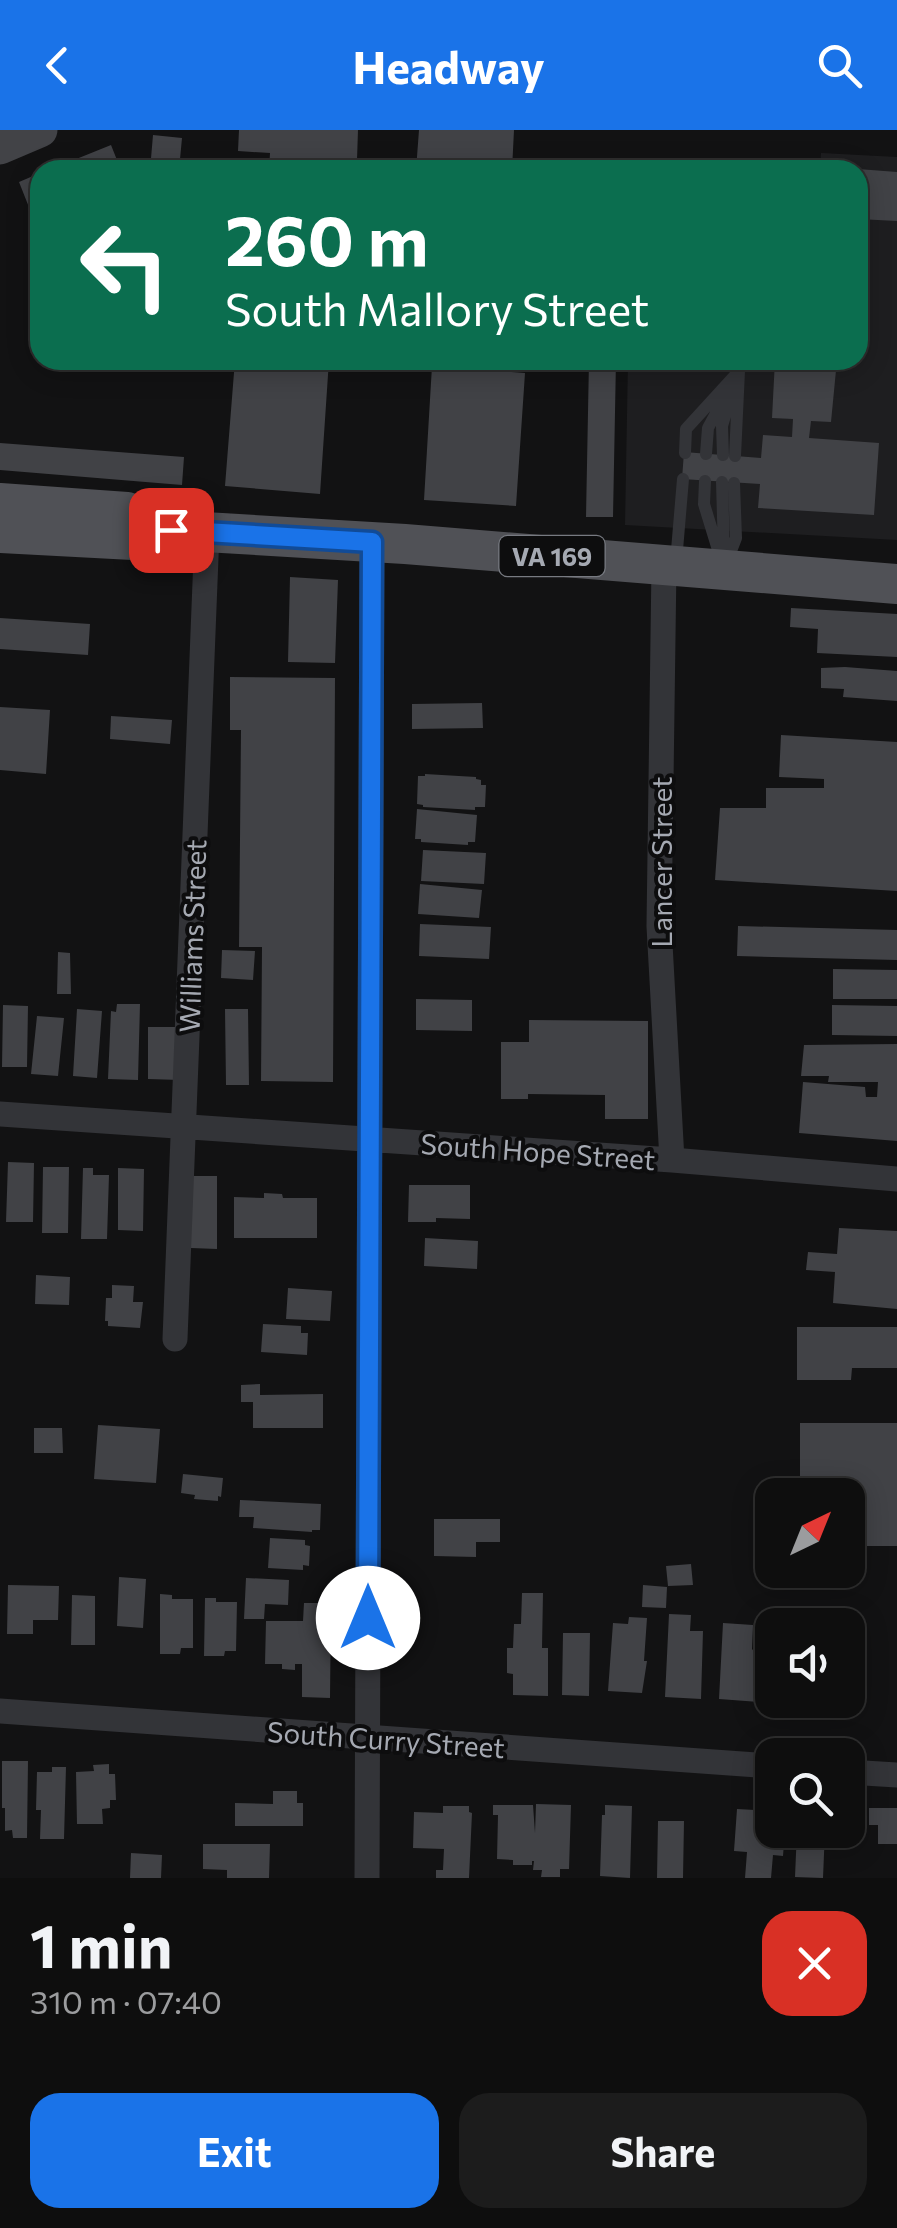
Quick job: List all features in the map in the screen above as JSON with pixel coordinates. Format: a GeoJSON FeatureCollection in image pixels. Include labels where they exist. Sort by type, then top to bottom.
{"type":"FeatureCollection","features":[{"type":"Feature","properties":{"kind":"main road","name":"VA 169"},"geometry":{"type":"LineString","coordinates":[[0,503],[127,512],[189,531]]}},
{"type":"Feature","properties":{"kind":"main road","name":"VA 169"},"geometry":{"type":"LineString","coordinates":[[0,533],[132,540],[189,531],[897,584]]}},
{"type":"Feature","properties":{"kind":"street"},"geometry":{"type":"LineString","coordinates":[[0,147],[40,130]]}},
{"type":"Feature","properties":{"kind":"street","name":"Williams Street"},"geometry":{"type":"LineString","coordinates":[[175,1339],[184,1127],[189,531]]}},
{"type":"Feature","properties":{"kind":"street"},"geometry":{"type":"LineString","coordinates":[[368,1878],[372,542]]}},
{"type":"Feature","properties":{"kind":"street","name":"Lancer Street"},"geometry":{"type":"LineString","coordinates":[[670,565],[659,926],[672,1160]]}},
{"type":"Feature","properties":{"kind":"street","name":"South Hope Street"},"geometry":{"type":"LineString","coordinates":[[0,1114],[897,1179]]}},
{"type":"Feature","properties":{"kind":"street","name":"South Curry Street"},"geometry":{"type":"LineString","coordinates":[[0,1711],[755,1765]]}},
{"type":"Feature","properties":{"kind":"street"},"geometry":{"type":"LineString","coordinates":[[865,1773],[897,1776]]}},
{"type":"Feature","properties":{"kind":"lane"},"geometry":{"type":"LineString","coordinates":[[685,452],[686,429],[739,371]]}},
{"type":"Feature","properties":{"kind":"lane"},"geometry":{"type":"LineString","coordinates":[[706,454],[708,428],[739,371]]}},
{"type":"Feature","properties":{"kind":"lane"},"geometry":{"type":"LineString","coordinates":[[729,456],[722,426],[739,371]]}},
{"type":"Feature","properties":{"kind":"lane"},"geometry":{"type":"LineString","coordinates":[[670,565],[683,480]]}},
{"type":"Feature","properties":{"kind":"lane"},"geometry":{"type":"LineString","coordinates":[[705,481],[704,504],[724,570]]}},
{"type":"Feature","properties":{"kind":"lane"},"geometry":{"type":"LineString","coordinates":[[724,570],[736,538],[728,482]]}},
{"type":"Feature","properties":{"kind":"shaded area"},"geometry":{"type":"Polygon","coordinates":[[[821,153],[897,157],[897,540],[625,525],[628,370],[868,370],[868,160],[821,160],[821,153]]]}},
{"type":"Feature","properties":{"kind":"building"},"geometry":{"type":"Polygon","coordinates":[[[239,130],[358,130],[357,160],[270,160],[270,153],[238,151],[239,130]]]}},
{"type":"Feature","properties":{"kind":"building"},"geometry":{"type":"Polygon","coordinates":[[[419,130],[514,130],[512,160],[417,160],[419,130]]]}},
{"type":"Feature","properties":{"kind":"building"},"geometry":{"type":"Polygon","coordinates":[[[153,135],[182,138],[180,160],[151,160],[153,135]]]}},
{"type":"Feature","properties":{"kind":"building"},"geometry":{"type":"Polygon","coordinates":[[[111,145],[117,160],[74,160],[111,145]]]}},
{"type":"Feature","properties":{"kind":"building"},"geometry":{"type":"Polygon","coordinates":[[[868,170],[897,172],[897,221],[868,220],[868,170]]]}},
{"type":"Feature","properties":{"kind":"building"},"geometry":{"type":"Polygon","coordinates":[[[30,177],[30,210],[19,182],[30,177]]]}},
{"type":"Feature","properties":{"kind":"building"},"geometry":{"type":"Polygon","coordinates":[[[234,370],[328,370],[320,494],[225,486],[234,370]]]}},
{"type":"Feature","properties":{"kind":"building"},"geometry":{"type":"Polygon","coordinates":[[[432,370],[525,373],[516,506],[424,500],[432,370]]]}},
{"type":"Feature","properties":{"kind":"building"},"geometry":{"type":"Polygon","coordinates":[[[589,370],[616,370],[613,517],[586,517],[589,370]]]}},
{"type":"Feature","properties":{"kind":"building"},"geometry":{"type":"Polygon","coordinates":[[[774,370],[836,370],[831,422],[811,421],[809,438],[879,443],[874,515],[758,508],[760,484],[682,479],[684,452],[761,458],[763,435],[792,437],[793,419],[772,418],[774,370]]]}},
{"type":"Feature","properties":{"kind":"building"},"geometry":{"type":"Polygon","coordinates":[[[0,443],[184,457],[182,485],[0,470],[0,443]]]}},
{"type":"Feature","properties":{"kind":"building"},"geometry":{"type":"Polygon","coordinates":[[[290,577],[338,580],[335,663],[288,662],[290,577]]]}},
{"type":"Feature","properties":{"kind":"building"},"geometry":{"type":"Polygon","coordinates":[[[791,608],[897,614],[897,657],[817,653],[818,629],[790,627],[791,608]]]}},
{"type":"Feature","properties":{"kind":"building"},"geometry":{"type":"Polygon","coordinates":[[[0,618],[90,624],[88,655],[0,649],[0,618]]]}},
{"type":"Feature","properties":{"kind":"building"},"geometry":{"type":"Polygon","coordinates":[[[821,668],[897,671],[897,701],[843,697],[844,689],[821,688],[821,668]]]}},
{"type":"Feature","properties":{"kind":"building"},"geometry":{"type":"Polygon","coordinates":[[[230,677],[335,678],[333,1082],[261,1081],[262,947],[239,947],[241,730],[230,730],[230,677]]]}},
{"type":"Feature","properties":{"kind":"building"},"geometry":{"type":"Polygon","coordinates":[[[482,703],[483,728],[412,729],[412,704],[482,703]]]}},
{"type":"Feature","properties":{"kind":"building"},"geometry":{"type":"Polygon","coordinates":[[[0,707],[50,710],[46,774],[0,770],[0,707]]]}},
{"type":"Feature","properties":{"kind":"building"},"geometry":{"type":"Polygon","coordinates":[[[111,716],[172,720],[170,744],[110,739],[111,716]]]}},
{"type":"Feature","properties":{"kind":"building"},"geometry":{"type":"Polygon","coordinates":[[[781,735],[897,742],[897,891],[715,880],[720,808],[766,808],[766,788],[824,788],[824,779],[779,777],[781,735]]]}},
{"type":"Feature","properties":{"kind":"building"},"geometry":{"type":"Polygon","coordinates":[[[418,776],[476,777],[481,785],[486,785],[485,807],[475,810],[417,804],[418,776]]]}},
{"type":"Feature","properties":{"kind":"building"},"geometry":{"type":"Polygon","coordinates":[[[417,809],[477,815],[475,842],[468,845],[415,839],[417,809]]]}},
{"type":"Feature","properties":{"kind":"building"},"geometry":{"type":"Polygon","coordinates":[[[423,850],[486,853],[484,884],[421,881],[423,850]]]}},
{"type":"Feature","properties":{"kind":"building"},"geometry":{"type":"Polygon","coordinates":[[[420,884],[482,890],[479,918],[418,914],[420,884]]]}},
{"type":"Feature","properties":{"kind":"building"},"geometry":{"type":"Polygon","coordinates":[[[420,924],[491,927],[489,959],[419,956],[420,924]]]}},
{"type":"Feature","properties":{"kind":"building"},"geometry":{"type":"Polygon","coordinates":[[[738,926],[897,930],[897,960],[737,956],[738,926]]]}},
{"type":"Feature","properties":{"kind":"building"},"geometry":{"type":"Polygon","coordinates":[[[222,950],[255,951],[253,980],[221,978],[222,950]]]}},
{"type":"Feature","properties":{"kind":"building"},"geometry":{"type":"Polygon","coordinates":[[[58,952],[70,953],[71,994],[57,994],[58,952]]]}},
{"type":"Feature","properties":{"kind":"building"},"geometry":{"type":"Polygon","coordinates":[[[833,969],[897,970],[897,999],[833,999],[833,969]]]}},
{"type":"Feature","properties":{"kind":"building"},"geometry":{"type":"Polygon","coordinates":[[[416,999],[472,1000],[472,1031],[416,1030],[416,999]]]}},
{"type":"Feature","properties":{"kind":"building"},"geometry":{"type":"Polygon","coordinates":[[[117,1004],[140,1004],[138,1080],[108,1079],[111,1011],[116,1012],[117,1004]]]}},
{"type":"Feature","properties":{"kind":"building"},"geometry":{"type":"Polygon","coordinates":[[[3,1005],[28,1006],[27,1067],[2,1067],[3,1005]]]}},
{"type":"Feature","properties":{"kind":"building"},"geometry":{"type":"Polygon","coordinates":[[[832,1005],[897,1006],[897,1036],[832,1035],[832,1005]]]}},
{"type":"Feature","properties":{"kind":"building"},"geometry":{"type":"Polygon","coordinates":[[[77,1009],[102,1011],[97,1078],[73,1076],[77,1009]]]}},
{"type":"Feature","properties":{"kind":"building"},"geometry":{"type":"Polygon","coordinates":[[[225,1009],[248,1009],[249,1085],[226,1085],[225,1009]]]}},
{"type":"Feature","properties":{"kind":"building"},"geometry":{"type":"Polygon","coordinates":[[[37,1016],[64,1018],[58,1076],[31,1074],[37,1016]]]}},
{"type":"Feature","properties":{"kind":"building"},"geometry":{"type":"Polygon","coordinates":[[[529,1020],[648,1021],[648,1119],[605,1119],[605,1095],[528,1094],[528,1099],[501,1099],[501,1042],[529,1042],[529,1020]]]}},
{"type":"Feature","properties":{"kind":"building"},"geometry":{"type":"Polygon","coordinates":[[[148,1027],[180,1027],[180,1080],[148,1079],[148,1027]]]}},
{"type":"Feature","properties":{"kind":"building"},"geometry":{"type":"Polygon","coordinates":[[[897,1044],[897,1141],[799,1133],[803,1082],[865,1087],[866,1097],[877,1097],[878,1082],[828,1082],[829,1076],[801,1076],[804,1045],[897,1044]]]}},
{"type":"Feature","properties":{"kind":"building"},"geometry":{"type":"Polygon","coordinates":[[[8,1162],[34,1163],[33,1222],[6,1222],[8,1162]]]}},
{"type":"Feature","properties":{"kind":"building"},"geometry":{"type":"Polygon","coordinates":[[[43,1167],[69,1167],[68,1233],[42,1233],[43,1167]]]}},
{"type":"Feature","properties":{"kind":"building"},"geometry":{"type":"Polygon","coordinates":[[[83,1168],[93,1168],[93,1175],[109,1175],[107,1239],[81,1239],[83,1168]]]}},
{"type":"Feature","properties":{"kind":"building"},"geometry":{"type":"Polygon","coordinates":[[[118,1168],[144,1169],[143,1231],[118,1230],[118,1168]]]}},
{"type":"Feature","properties":{"kind":"building"},"geometry":{"type":"Polygon","coordinates":[[[183,1176],[217,1176],[217,1249],[191,1248],[183,1176]]]}},
{"type":"Feature","properties":{"kind":"building"},"geometry":{"type":"Polygon","coordinates":[[[409,1185],[470,1185],[470,1219],[408,1222],[409,1185]]]}},
{"type":"Feature","properties":{"kind":"building"},"geometry":{"type":"Polygon","coordinates":[[[264,1193],[282,1194],[283,1198],[317,1198],[317,1238],[234,1238],[234,1197],[264,1198],[264,1193]]]}},
{"type":"Feature","properties":{"kind":"building"},"geometry":{"type":"Polygon","coordinates":[[[839,1228],[897,1231],[897,1309],[833,1303],[835,1272],[806,1270],[808,1252],[837,1254],[839,1228]]]}},
{"type":"Feature","properties":{"kind":"building"},"geometry":{"type":"Polygon","coordinates":[[[425,1238],[478,1241],[477,1269],[424,1266],[425,1238]]]}},
{"type":"Feature","properties":{"kind":"building"},"geometry":{"type":"Polygon","coordinates":[[[36,1275],[70,1277],[69,1305],[35,1304],[36,1275]]]}},
{"type":"Feature","properties":{"kind":"building"},"geometry":{"type":"Polygon","coordinates":[[[112,1285],[134,1286],[133,1302],[143,1302],[140,1328],[108,1326],[106,1298],[112,1298],[112,1285]]]}},
{"type":"Feature","properties":{"kind":"building"},"geometry":{"type":"Polygon","coordinates":[[[288,1288],[332,1291],[330,1321],[286,1319],[288,1288]]]}},
{"type":"Feature","properties":{"kind":"building"},"geometry":{"type":"Polygon","coordinates":[[[263,1324],[301,1326],[301,1333],[308,1333],[307,1355],[261,1352],[263,1324]]]}},
{"type":"Feature","properties":{"kind":"building"},"geometry":{"type":"Polygon","coordinates":[[[797,1327],[897,1327],[897,1368],[852,1368],[851,1380],[797,1380],[797,1327]]]}},
{"type":"Feature","properties":{"kind":"building"},"geometry":{"type":"Polygon","coordinates":[[[260,1384],[260,1395],[323,1394],[323,1428],[253,1428],[253,1402],[241,1402],[241,1385],[260,1384]]]}},
{"type":"Feature","properties":{"kind":"building"},"geometry":{"type":"Polygon","coordinates":[[[800,1423],[897,1423],[897,1546],[865,1546],[865,1478],[800,1478],[800,1423]]]}},
{"type":"Feature","properties":{"kind":"building"},"geometry":{"type":"Polygon","coordinates":[[[98,1425],[160,1429],[156,1483],[94,1479],[98,1425]]]}},
{"type":"Feature","properties":{"kind":"building"},"geometry":{"type":"Polygon","coordinates":[[[34,1428],[62,1428],[63,1453],[34,1453],[34,1428]]]}},
{"type":"Feature","properties":{"kind":"building"},"geometry":{"type":"Polygon","coordinates":[[[183,1474],[223,1478],[221,1497],[218,1501],[194,1499],[195,1495],[181,1493],[183,1474]]]}},
{"type":"Feature","properties":{"kind":"building"},"geometry":{"type":"Polygon","coordinates":[[[240,1500],[321,1504],[320,1530],[253,1528],[254,1517],[239,1517],[240,1500]]]}},
{"type":"Feature","properties":{"kind":"building"},"geometry":{"type":"Polygon","coordinates":[[[434,1519],[500,1519],[500,1542],[476,1542],[476,1557],[434,1556],[434,1519]]]}},
{"type":"Feature","properties":{"kind":"building"},"geometry":{"type":"Polygon","coordinates":[[[270,1538],[305,1540],[305,1545],[310,1546],[309,1566],[303,1565],[303,1570],[268,1568],[270,1538]]]}},
{"type":"Feature","properties":{"kind":"building"},"geometry":{"type":"Polygon","coordinates":[[[691,1564],[693,1585],[668,1586],[666,1566],[691,1564]]]}},
{"type":"Feature","properties":{"kind":"building"},"geometry":{"type":"Polygon","coordinates":[[[119,1577],[146,1579],[143,1628],[117,1626],[119,1577]]]}},
{"type":"Feature","properties":{"kind":"building"},"geometry":{"type":"Polygon","coordinates":[[[246,1578],[289,1580],[288,1605],[265,1604],[264,1619],[244,1619],[246,1578]]]}},
{"type":"Feature","properties":{"kind":"building"},"geometry":{"type":"Polygon","coordinates":[[[8,1585],[59,1586],[58,1620],[33,1620],[33,1634],[7,1634],[8,1585]]]}},
{"type":"Feature","properties":{"kind":"building"},"geometry":{"type":"Polygon","coordinates":[[[643,1585],[667,1587],[666,1608],[642,1607],[643,1585]]]}},
{"type":"Feature","properties":{"kind":"building"},"geometry":{"type":"Polygon","coordinates":[[[522,1593],[543,1593],[542,1648],[548,1648],[548,1696],[513,1695],[513,1674],[507,1673],[507,1648],[513,1648],[514,1624],[521,1624],[522,1593]]]}},
{"type":"Feature","properties":{"kind":"building"},"geometry":{"type":"Polygon","coordinates":[[[160,1594],[172,1595],[172,1599],[193,1599],[193,1648],[181,1648],[180,1654],[160,1654],[160,1594]]]}},
{"type":"Feature","properties":{"kind":"building"},"geometry":{"type":"Polygon","coordinates":[[[72,1595],[95,1596],[95,1645],[71,1645],[72,1595]]]}},
{"type":"Feature","properties":{"kind":"building"},"geometry":{"type":"Polygon","coordinates":[[[205,1598],[237,1602],[236,1651],[225,1651],[224,1656],[204,1656],[205,1598]]]}},
{"type":"Feature","properties":{"kind":"building"},"geometry":{"type":"Polygon","coordinates":[[[304,1603],[331,1603],[330,1698],[302,1697],[302,1664],[295,1664],[295,1670],[282,1669],[282,1664],[265,1664],[266,1621],[303,1621],[304,1603]]]}},
{"type":"Feature","properties":{"kind":"building"},"geometry":{"type":"Polygon","coordinates":[[[669,1614],[691,1615],[690,1631],[703,1631],[701,1699],[665,1697],[669,1614]]]}},
{"type":"Feature","properties":{"kind":"building"},"geometry":{"type":"Polygon","coordinates":[[[629,1617],[647,1618],[642,1693],[608,1691],[613,1623],[628,1624],[629,1617]]]}},
{"type":"Feature","properties":{"kind":"building"},"geometry":{"type":"Polygon","coordinates":[[[723,1623],[753,1625],[755,1702],[719,1699],[723,1623]]]}},
{"type":"Feature","properties":{"kind":"building"},"geometry":{"type":"Polygon","coordinates":[[[563,1633],[590,1633],[589,1696],[562,1695],[563,1633]]]}},
{"type":"Feature","properties":{"kind":"building"},"geometry":{"type":"Polygon","coordinates":[[[2,1761],[28,1761],[27,1838],[13,1838],[12,1830],[5,1831],[2,1761]]]}},
{"type":"Feature","properties":{"kind":"building"},"geometry":{"type":"Polygon","coordinates":[[[109,1764],[109,1774],[115,1774],[116,1800],[110,1800],[110,1808],[102,1809],[103,1824],[77,1824],[76,1772],[94,1771],[93,1765],[109,1764]]]}},
{"type":"Feature","properties":{"kind":"building"},"geometry":{"type":"Polygon","coordinates":[[[52,1767],[66,1767],[64,1839],[40,1839],[37,1772],[52,1772],[52,1767]]]}},
{"type":"Feature","properties":{"kind":"building"},"geometry":{"type":"Polygon","coordinates":[[[273,1791],[297,1791],[297,1803],[303,1803],[303,1826],[235,1826],[235,1803],[273,1804],[273,1791]]]}},
{"type":"Feature","properties":{"kind":"building"},"geometry":{"type":"Polygon","coordinates":[[[536,1804],[571,1805],[569,1869],[560,1869],[560,1877],[541,1877],[542,1870],[533,1870],[534,1861],[532,1865],[513,1865],[513,1860],[497,1859],[498,1815],[493,1815],[493,1805],[533,1805],[535,1833],[536,1804]]]}},
{"type":"Feature","properties":{"kind":"building"},"geometry":{"type":"Polygon","coordinates":[[[605,1805],[632,1806],[630,1878],[600,1876],[605,1805]]]}},
{"type":"Feature","properties":{"kind":"building"},"geometry":{"type":"Polygon","coordinates":[[[443,1806],[469,1806],[472,1813],[469,1878],[436,1878],[436,1870],[443,1870],[444,1849],[413,1848],[414,1812],[443,1813],[443,1806]]]}},
{"type":"Feature","properties":{"kind":"building"},"geometry":{"type":"Polygon","coordinates":[[[869,1808],[897,1808],[897,1844],[878,1844],[878,1825],[869,1825],[869,1808]]]}},
{"type":"Feature","properties":{"kind":"building"},"geometry":{"type":"Polygon","coordinates":[[[737,1809],[755,1810],[755,1848],[784,1848],[783,1856],[773,1855],[771,1878],[745,1878],[747,1852],[734,1851],[737,1809]]]}},
{"type":"Feature","properties":{"kind":"building"},"geometry":{"type":"Polygon","coordinates":[[[658,1821],[684,1821],[683,1878],[657,1878],[658,1821]]]}},
{"type":"Feature","properties":{"kind":"building"},"geometry":{"type":"Polygon","coordinates":[[[203,1844],[270,1844],[269,1878],[227,1878],[227,1870],[203,1869],[203,1844]]]}},
{"type":"Feature","properties":{"kind":"building"},"geometry":{"type":"Polygon","coordinates":[[[796,1848],[824,1848],[823,1878],[795,1877],[796,1848]]]}},
{"type":"Feature","properties":{"kind":"building"},"geometry":{"type":"Polygon","coordinates":[[[131,1853],[162,1855],[161,1878],[130,1878],[131,1853]]]}},
{"type":"Feature","properties":{"kind":"route"},"geometry":{"type":"LineString","coordinates":[[171,530],[372,542],[368,1618]]}}]}
